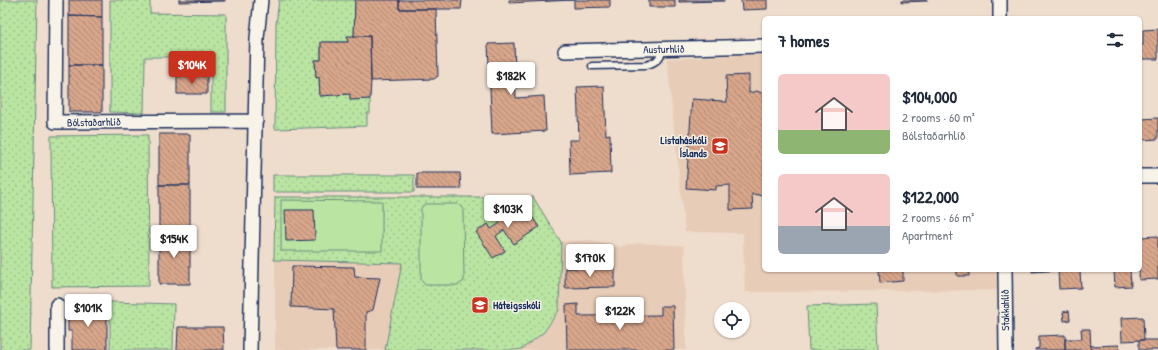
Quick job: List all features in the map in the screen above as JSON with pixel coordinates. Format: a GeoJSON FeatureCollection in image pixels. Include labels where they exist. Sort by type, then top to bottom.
{"type":"FeatureCollection","features":[{"type":"Feature","properties":{"kind":"street","name":"Bólstaðarhlíð"},"geometry":{"type":"LineString","coordinates":[[56,0],[55,122],[256,121]]}},
{"type":"Feature","properties":{"kind":"street"},"geometry":{"type":"LineString","coordinates":[[250,350],[257,38],[261,0]]}},
{"type":"Feature","properties":{"kind":"street"},"geometry":{"type":"LineString","coordinates":[[1000,0],[1000,16]]}},
{"type":"Feature","properties":{"kind":"street","name":"Austurhlíð"},"geometry":{"type":"LineString","coordinates":[[565,51],[762,46]]}},
{"type":"Feature","properties":{"kind":"street"},"geometry":{"type":"LineString","coordinates":[[1142,176],[1158,176]]}},
{"type":"Feature","properties":{"kind":"street","name":"Stakkahlíð"},"geometry":{"type":"LineString","coordinates":[[1005,272],[1006,350]]}},
{"type":"Feature","properties":{"kind":"street"},"geometry":{"type":"LineString","coordinates":[[57,305],[57,350]]}},
{"type":"Feature","properties":{"kind":"lane"},"geometry":{"type":"LineString","coordinates":[[592,66],[646,65],[660,58],[664,49]]}},
{"type":"Feature","properties":{"kind":"shaded area","name":"Listaháskóli Íslands"},"geometry":{"type":"Polygon","coordinates":[[[762,54],[762,272],[999,272],[999,290],[745,292],[743,233],[685,232],[667,59],[762,54]]]}},
{"type":"Feature","properties":{"kind":"shaded area","name":"Háteigsskóli"},"geometry":{"type":"Polygon","coordinates":[[[275,197],[533,197],[561,242],[590,240],[620,247],[640,243],[684,246],[686,350],[275,350],[275,197]]]}},
{"type":"Feature","properties":{"kind":"green space"},"geometry":{"type":"Polygon","coordinates":[[[0,0],[37,0],[30,350],[0,350],[0,0]]]}},
{"type":"Feature","properties":{"kind":"green space"},"geometry":{"type":"Polygon","coordinates":[[[110,0],[150,0],[150,13],[226,14],[226,112],[211,112],[211,74],[174,73],[174,57],[145,57],[144,113],[110,112],[110,0]]]}},
{"type":"Feature","properties":{"kind":"green space"},"geometry":{"type":"Polygon","coordinates":[[[279,0],[355,0],[354,37],[347,37],[348,42],[321,42],[321,60],[315,60],[316,77],[319,77],[320,96],[350,94],[350,100],[370,99],[370,113],[367,113],[367,126],[275,129],[276,24],[279,0]]]}},
{"type":"Feature","properties":{"kind":"green space"},"geometry":{"type":"Polygon","coordinates":[[[148,135],[149,286],[52,287],[51,136],[148,135]]]}},
{"type":"Feature","properties":{"kind":"green space"},"geometry":{"type":"Polygon","coordinates":[[[273,175],[414,175],[414,192],[273,192],[273,175]]]}},
{"type":"Feature","properties":{"kind":"green space"},"geometry":{"type":"Polygon","coordinates":[[[275,197],[533,197],[561,242],[559,310],[544,332],[522,349],[385,350],[402,263],[274,260],[275,197]]]}},
{"type":"Feature","properties":{"kind":"green space"},"geometry":{"type":"Polygon","coordinates":[[[281,200],[382,201],[382,251],[281,251],[281,200]]]}},
{"type":"Feature","properties":{"kind":"green space"},"geometry":{"type":"Polygon","coordinates":[[[425,204],[458,204],[463,209],[464,281],[458,285],[425,285],[421,280],[421,208],[425,204]]]}},
{"type":"Feature","properties":{"kind":"green space"},"geometry":{"type":"Polygon","coordinates":[[[110,302],[174,304],[173,350],[110,350],[110,302]]]}},
{"type":"Feature","properties":{"kind":"green space"},"geometry":{"type":"Polygon","coordinates":[[[876,304],[878,350],[809,350],[807,306],[876,304]]]}},
{"type":"Feature","properties":{"kind":"building"},"geometry":{"type":"Polygon","coordinates":[[[69,0],[102,0],[102,17],[69,16],[69,0]]]}},
{"type":"Feature","properties":{"kind":"building"},"geometry":{"type":"Polygon","coordinates":[[[179,0],[225,0],[225,1],[179,2],[179,0]]]}},
{"type":"Feature","properties":{"kind":"building"},"geometry":{"type":"Polygon","coordinates":[[[355,0],[399,0],[399,9],[436,9],[438,76],[434,79],[371,81],[370,36],[354,37],[355,0]]]}},
{"type":"Feature","properties":{"kind":"building"},"geometry":{"type":"Polygon","coordinates":[[[399,0],[462,0],[461,9],[399,9],[399,0]]]}},
{"type":"Feature","properties":{"kind":"building"},"geometry":{"type":"Polygon","coordinates":[[[509,0],[574,0],[509,3],[509,0]]]}},
{"type":"Feature","properties":{"kind":"building"},"geometry":{"type":"Polygon","coordinates":[[[574,0],[610,0],[610,7],[574,8],[574,0]]]}},
{"type":"Feature","properties":{"kind":"building"},"geometry":{"type":"Polygon","coordinates":[[[649,0],[675,0],[675,7],[649,7],[649,0]]]}},
{"type":"Feature","properties":{"kind":"building"},"geometry":{"type":"Polygon","coordinates":[[[679,0],[724,0],[724,1],[679,2],[679,0]]]}},
{"type":"Feature","properties":{"kind":"building"},"geometry":{"type":"Polygon","coordinates":[[[741,0],[767,0],[767,9],[742,10],[741,0]]]}},
{"type":"Feature","properties":{"kind":"building"},"geometry":{"type":"Polygon","coordinates":[[[902,0],[927,0],[927,1],[902,2],[902,0]]]}},
{"type":"Feature","properties":{"kind":"building"},"geometry":{"type":"Polygon","coordinates":[[[69,16],[102,17],[102,65],[69,65],[69,16]]]}},
{"type":"Feature","properties":{"kind":"building"},"geometry":{"type":"Polygon","coordinates":[[[1158,29],[1158,59],[1142,59],[1143,30],[1158,29]]]}},
{"type":"Feature","properties":{"kind":"building"},"geometry":{"type":"Polygon","coordinates":[[[347,36],[370,36],[370,99],[350,100],[350,94],[320,96],[319,77],[316,78],[315,60],[321,60],[321,42],[348,42],[347,36]]]}},
{"type":"Feature","properties":{"kind":"building"},"geometry":{"type":"Polygon","coordinates":[[[514,43],[516,98],[544,96],[546,131],[492,134],[488,44],[514,43]]]}},
{"type":"Feature","properties":{"kind":"building"},"geometry":{"type":"Polygon","coordinates":[[[69,65],[102,65],[102,112],[69,112],[69,65]]]}},
{"type":"Feature","properties":{"kind":"building"},"geometry":{"type":"Polygon","coordinates":[[[749,75],[749,93],[757,91],[762,93],[762,196],[752,194],[753,209],[730,210],[730,185],[716,186],[716,190],[686,188],[692,99],[727,102],[726,76],[749,75]]]}},
{"type":"Feature","properties":{"kind":"building"},"geometry":{"type":"Polygon","coordinates":[[[177,76],[207,76],[207,94],[177,94],[177,76]]]}},
{"type":"Feature","properties":{"kind":"building"},"geometry":{"type":"Polygon","coordinates":[[[604,86],[606,135],[610,134],[611,173],[570,175],[569,140],[579,140],[577,87],[604,86]]]}},
{"type":"Feature","properties":{"kind":"building"},"geometry":{"type":"Polygon","coordinates":[[[1158,118],[1158,139],[1142,140],[1142,119],[1158,118]]]}},
{"type":"Feature","properties":{"kind":"building"},"geometry":{"type":"Polygon","coordinates":[[[159,134],[190,134],[190,185],[159,185],[159,134]]]}},
{"type":"Feature","properties":{"kind":"building"},"geometry":{"type":"Polygon","coordinates":[[[417,173],[460,173],[461,189],[417,189],[417,173]]]}},
{"type":"Feature","properties":{"kind":"building"},"geometry":{"type":"Polygon","coordinates":[[[159,185],[190,185],[190,234],[159,234],[159,185]]]}},
{"type":"Feature","properties":{"kind":"building"},"geometry":{"type":"Polygon","coordinates":[[[522,201],[539,227],[514,244],[504,230],[496,236],[505,251],[493,258],[476,232],[488,224],[491,229],[500,223],[496,218],[522,201]]]}},
{"type":"Feature","properties":{"kind":"building"},"geometry":{"type":"Polygon","coordinates":[[[285,210],[314,210],[315,240],[286,241],[285,210]]]}},
{"type":"Feature","properties":{"kind":"building"},"geometry":{"type":"Polygon","coordinates":[[[159,234],[190,234],[190,284],[159,284],[159,234]]]}},
{"type":"Feature","properties":{"kind":"building"},"geometry":{"type":"Polygon","coordinates":[[[1158,236],[1158,279],[1139,280],[1139,272],[1142,272],[1142,237],[1158,236]]]}},
{"type":"Feature","properties":{"kind":"building"},"geometry":{"type":"Polygon","coordinates":[[[292,266],[354,267],[355,277],[380,278],[373,310],[366,312],[366,350],[336,350],[334,309],[291,307],[292,266]]]}},
{"type":"Feature","properties":{"kind":"building"},"geometry":{"type":"Polygon","coordinates":[[[615,267],[615,287],[565,288],[565,268],[615,267]]]}},
{"type":"Feature","properties":{"kind":"building"},"geometry":{"type":"Polygon","coordinates":[[[879,272],[903,272],[903,281],[880,283],[879,272]]]}},
{"type":"Feature","properties":{"kind":"building"},"geometry":{"type":"Polygon","coordinates":[[[957,272],[969,272],[969,276],[957,276],[957,272]]]}},
{"type":"Feature","properties":{"kind":"building"},"geometry":{"type":"Polygon","coordinates":[[[1058,272],[1080,272],[1081,288],[1059,289],[1058,272]]]}},
{"type":"Feature","properties":{"kind":"building"},"geometry":{"type":"Polygon","coordinates":[[[1114,272],[1130,272],[1131,286],[1115,287],[1114,272]]]}},
{"type":"Feature","properties":{"kind":"building"},"geometry":{"type":"Polygon","coordinates":[[[578,304],[578,316],[661,315],[661,306],[673,306],[674,350],[567,350],[566,305],[578,304]]]}},
{"type":"Feature","properties":{"kind":"building"},"geometry":{"type":"Polygon","coordinates":[[[68,308],[107,308],[107,350],[72,350],[72,331],[68,331],[68,308]]]}},
{"type":"Feature","properties":{"kind":"building"},"geometry":{"type":"Polygon","coordinates":[[[1069,311],[1070,320],[1064,321],[1063,312],[1069,311]]]}},
{"type":"Feature","properties":{"kind":"building"},"geometry":{"type":"Polygon","coordinates":[[[1143,317],[1144,340],[1122,341],[1121,318],[1143,317]]]}},
{"type":"Feature","properties":{"kind":"building"},"geometry":{"type":"Polygon","coordinates":[[[178,327],[223,327],[224,350],[177,350],[178,327]]]}},
{"type":"Feature","properties":{"kind":"building"},"geometry":{"type":"Polygon","coordinates":[[[1081,329],[1090,329],[1091,350],[1065,350],[1065,339],[1082,339],[1081,329]]]}},
{"type":"Feature","properties":{"kind":"building"},"geometry":{"type":"Polygon","coordinates":[[[1065,335],[1065,350],[1035,350],[1039,348],[1039,336],[1065,335]]]}},
{"type":"Feature","properties":{"kind":"building"},"geometry":{"type":"Polygon","coordinates":[[[1139,340],[1158,340],[1158,350],[1139,350],[1139,340]]]}},
{"type":"Feature","properties":{"kind":"building"},"geometry":{"type":"Polygon","coordinates":[[[1119,345],[1120,350],[1091,350],[1090,346],[1119,345]]]}},
{"type":"Feature","properties":{"kind":"place","name":"Listaháskóli Íslands"},"geometry":{"type":"Point","coordinates":[720,146]}},
{"type":"Feature","properties":{"kind":"place","name":"Háteigsskóli"},"geometry":{"type":"Point","coordinates":[480,305]}}]}
